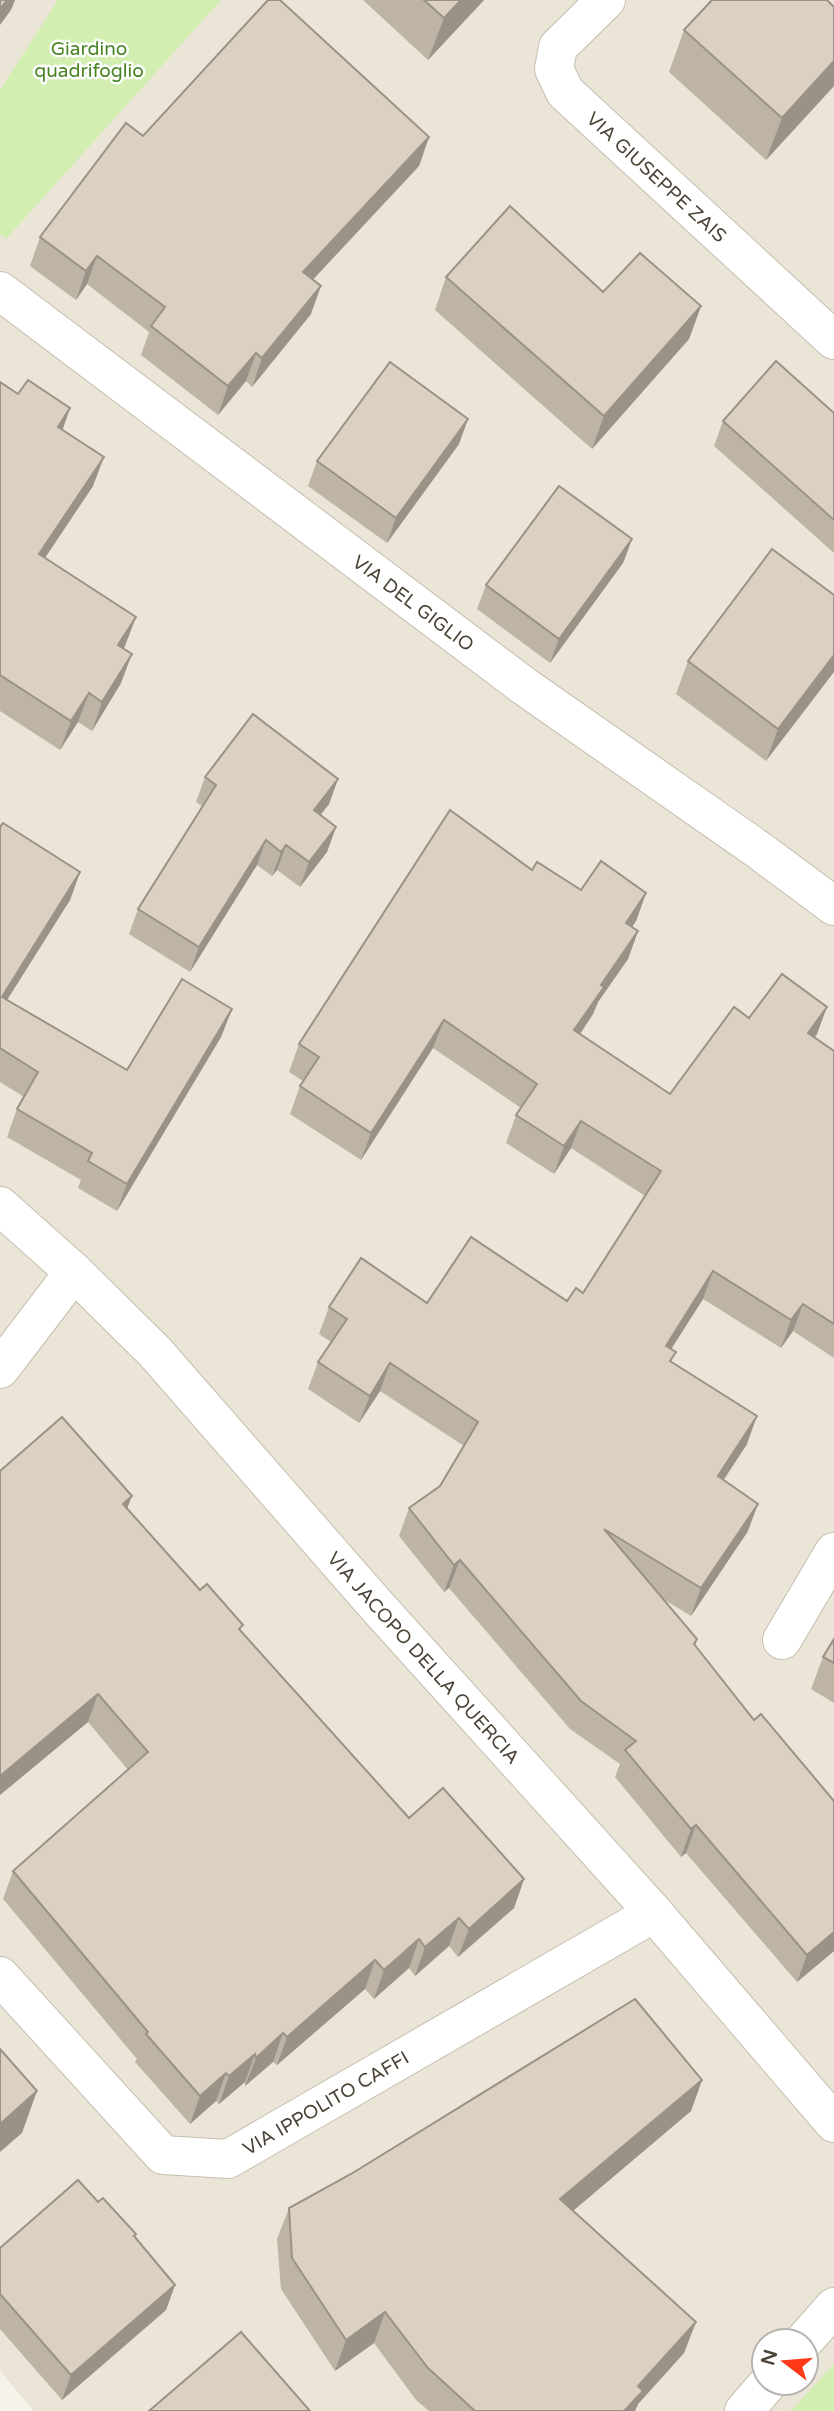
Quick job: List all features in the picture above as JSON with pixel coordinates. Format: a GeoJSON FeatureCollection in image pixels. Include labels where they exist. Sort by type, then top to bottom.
{"type":"FeatureCollection","features":[{"type":"Feature","properties":{"kind":"street","name":"VIA GIUSEPPE ZAIS"},"geometry":{"type":"LineString","coordinates":[[606,0],[558,47],[554,69],[565,92],[834,340]]}},
{"type":"Feature","properties":{"kind":"street","name":"VIA DEL GIGLIO"},"geometry":{"type":"LineString","coordinates":[[0,291],[524,686],[834,906]]}},
{"type":"Feature","properties":{"kind":"street","name":"VIA JACOPO DELLA QUERCIA"},"geometry":{"type":"LineString","coordinates":[[0,1206],[74,1272],[155,1352],[376,1605],[654,1913],[834,2123]]}},
{"type":"Feature","properties":{"kind":"street"},"geometry":{"type":"LineString","coordinates":[[0,1369],[74,1272]]}},
{"type":"Feature","properties":{"kind":"street"},"geometry":{"type":"LineString","coordinates":[[782,1640],[834,1552]]}},
{"type":"Feature","properties":{"kind":"street","name":"VIA IPPOLITO CAFFI"},"geometry":{"type":"LineString","coordinates":[[0,1976],[163,2155],[228,2159],[654,1913]]}},
{"type":"Feature","properties":{"kind":"street"},"geometry":{"type":"LineString","coordinates":[[816,2327],[834,2307]]}},
{"type":"Feature","properties":{"kind":"street"},"geometry":{"type":"LineString","coordinates":[[744,2411],[756,2397]]}},
{"type":"Feature","properties":{"kind":"shaded area"},"geometry":{"type":"Polygon","coordinates":[[[0,0],[834,0],[834,2411],[34,2411],[0,2371],[0,0]]]}},
{"type":"Feature","properties":{"kind":"green space","name":"Giardino quadrifoglio"},"geometry":{"type":"Polygon","coordinates":[[[58,0],[221,0],[6,239],[0,234],[0,90],[58,0]]]}},
{"type":"Feature","properties":{"kind":"green space"},"geometry":{"type":"Polygon","coordinates":[[[834,2364],[834,2411],[791,2411],[804,2397],[820,2397],[820,2379],[834,2364]]]}},
{"type":"Feature","properties":{"kind":"building"},"geometry":{"type":"Polygon","coordinates":[[[0,0],[7,0],[0,9],[0,0]]]}},
{"type":"Feature","properties":{"kind":"building"},"geometry":{"type":"Polygon","coordinates":[[[268,0],[280,0],[429,137],[303,272],[321,286],[262,358],[256,353],[228,386],[151,326],[165,307],[97,256],[86,271],[40,237],[126,123],[143,136],[268,0]]]}},
{"type":"Feature","properties":{"kind":"building"},"geometry":{"type":"Polygon","coordinates":[[[424,0],[461,0],[444,18],[424,0]]]}},
{"type":"Feature","properties":{"kind":"building"},"geometry":{"type":"Polygon","coordinates":[[[712,0],[827,0],[834,7],[834,61],[782,118],[684,30],[712,0]]]}},
{"type":"Feature","properties":{"kind":"building"},"geometry":{"type":"Polygon","coordinates":[[[510,206],[603,292],[640,253],[701,306],[604,416],[446,277],[510,206]]]}},
{"type":"Feature","properties":{"kind":"building"},"geometry":{"type":"Polygon","coordinates":[[[776,361],[834,413],[834,520],[723,421],[776,361]]]}},
{"type":"Feature","properties":{"kind":"building"},"geometry":{"type":"Polygon","coordinates":[[[390,362],[468,419],[396,518],[317,461],[390,362]]]}},
{"type":"Feature","properties":{"kind":"building"},"geometry":{"type":"Polygon","coordinates":[[[28,380],[70,408],[58,427],[104,457],[39,554],[136,617],[118,645],[132,654],[102,702],[89,693],[71,721],[0,675],[0,382],[18,394],[28,380]]]}},
{"type":"Feature","properties":{"kind":"building"},"geometry":{"type":"Polygon","coordinates":[[[559,486],[632,539],[559,639],[486,585],[559,486]]]}},
{"type":"Feature","properties":{"kind":"building"},"geometry":{"type":"Polygon","coordinates":[[[772,549],[834,595],[834,655],[778,729],[688,661],[772,549]]]}},
{"type":"Feature","properties":{"kind":"building"},"geometry":{"type":"Polygon","coordinates":[[[253,714],[338,779],[314,810],[336,827],[309,862],[286,845],[281,852],[266,840],[199,947],[138,909],[216,785],[205,777],[253,714]]]}},
{"type":"Feature","properties":{"kind":"building"},"geometry":{"type":"Polygon","coordinates":[[[450,810],[532,870],[537,862],[581,890],[601,861],[646,893],[626,923],[638,931],[574,1030],[670,1094],[734,1007],[749,1018],[782,974],[827,1007],[808,1033],[834,1051],[834,1324],[803,1304],[791,1320],[713,1271],[666,1346],[676,1352],[670,1361],[757,1416],[718,1476],[758,1504],[701,1588],[604,1529],[697,1639],[694,1644],[754,1720],[761,1714],[834,1801],[834,1932],[807,1955],[696,1825],[691,1829],[625,1750],[636,1741],[581,1701],[460,1560],[454,1565],[409,1508],[440,1486],[478,1422],[390,1363],[370,1396],[318,1362],[347,1319],[329,1307],[361,1258],[427,1303],[471,1237],[567,1301],[576,1288],[583,1293],[661,1171],[581,1121],[564,1146],[516,1115],[537,1084],[444,1020],[371,1133],[300,1086],[319,1057],[299,1044],[450,810]]]}},
{"type":"Feature","properties":{"kind":"building"},"geometry":{"type":"Polygon","coordinates":[[[3,823],[80,872],[2,997],[127,1070],[182,979],[232,1009],[127,1184],[88,1161],[92,1153],[17,1109],[38,1072],[0,1048],[0,827],[3,823]]]}},
{"type":"Feature","properties":{"kind":"building"},"geometry":{"type":"Polygon","coordinates":[[[62,1417],[132,1496],[123,1504],[200,1590],[207,1584],[243,1625],[239,1629],[409,1818],[443,1788],[524,1879],[469,1929],[459,1918],[425,1947],[419,1939],[384,1970],[375,1960],[287,2037],[283,2033],[256,2058],[255,2054],[229,2076],[226,2073],[200,2096],[13,1871],[148,1752],[98,1694],[0,1776],[0,1471],[62,1417]]]}},
{"type":"Feature","properties":{"kind":"building"},"geometry":{"type":"Polygon","coordinates":[[[834,1639],[834,1663],[823,1657],[834,1639]]]}},
{"type":"Feature","properties":{"kind":"building"},"geometry":{"type":"Polygon","coordinates":[[[635,1999],[702,2080],[560,2199],[696,2322],[638,2386],[643,2391],[624,2411],[475,2411],[428,2368],[385,2312],[346,2340],[292,2258],[289,2208],[351,2174],[635,1999]]]}},
{"type":"Feature","properties":{"kind":"building"},"geometry":{"type":"Polygon","coordinates":[[[0,2049],[37,2091],[0,2124],[0,2049]]]}},
{"type":"Feature","properties":{"kind":"building"},"geometry":{"type":"Polygon","coordinates":[[[78,2180],[98,2202],[103,2198],[136,2234],[134,2236],[175,2285],[71,2375],[0,2294],[0,2248],[78,2180]]]}},
{"type":"Feature","properties":{"kind":"building"},"geometry":{"type":"Polygon","coordinates":[[[241,2332],[310,2411],[149,2411],[241,2332]]]}}]}
